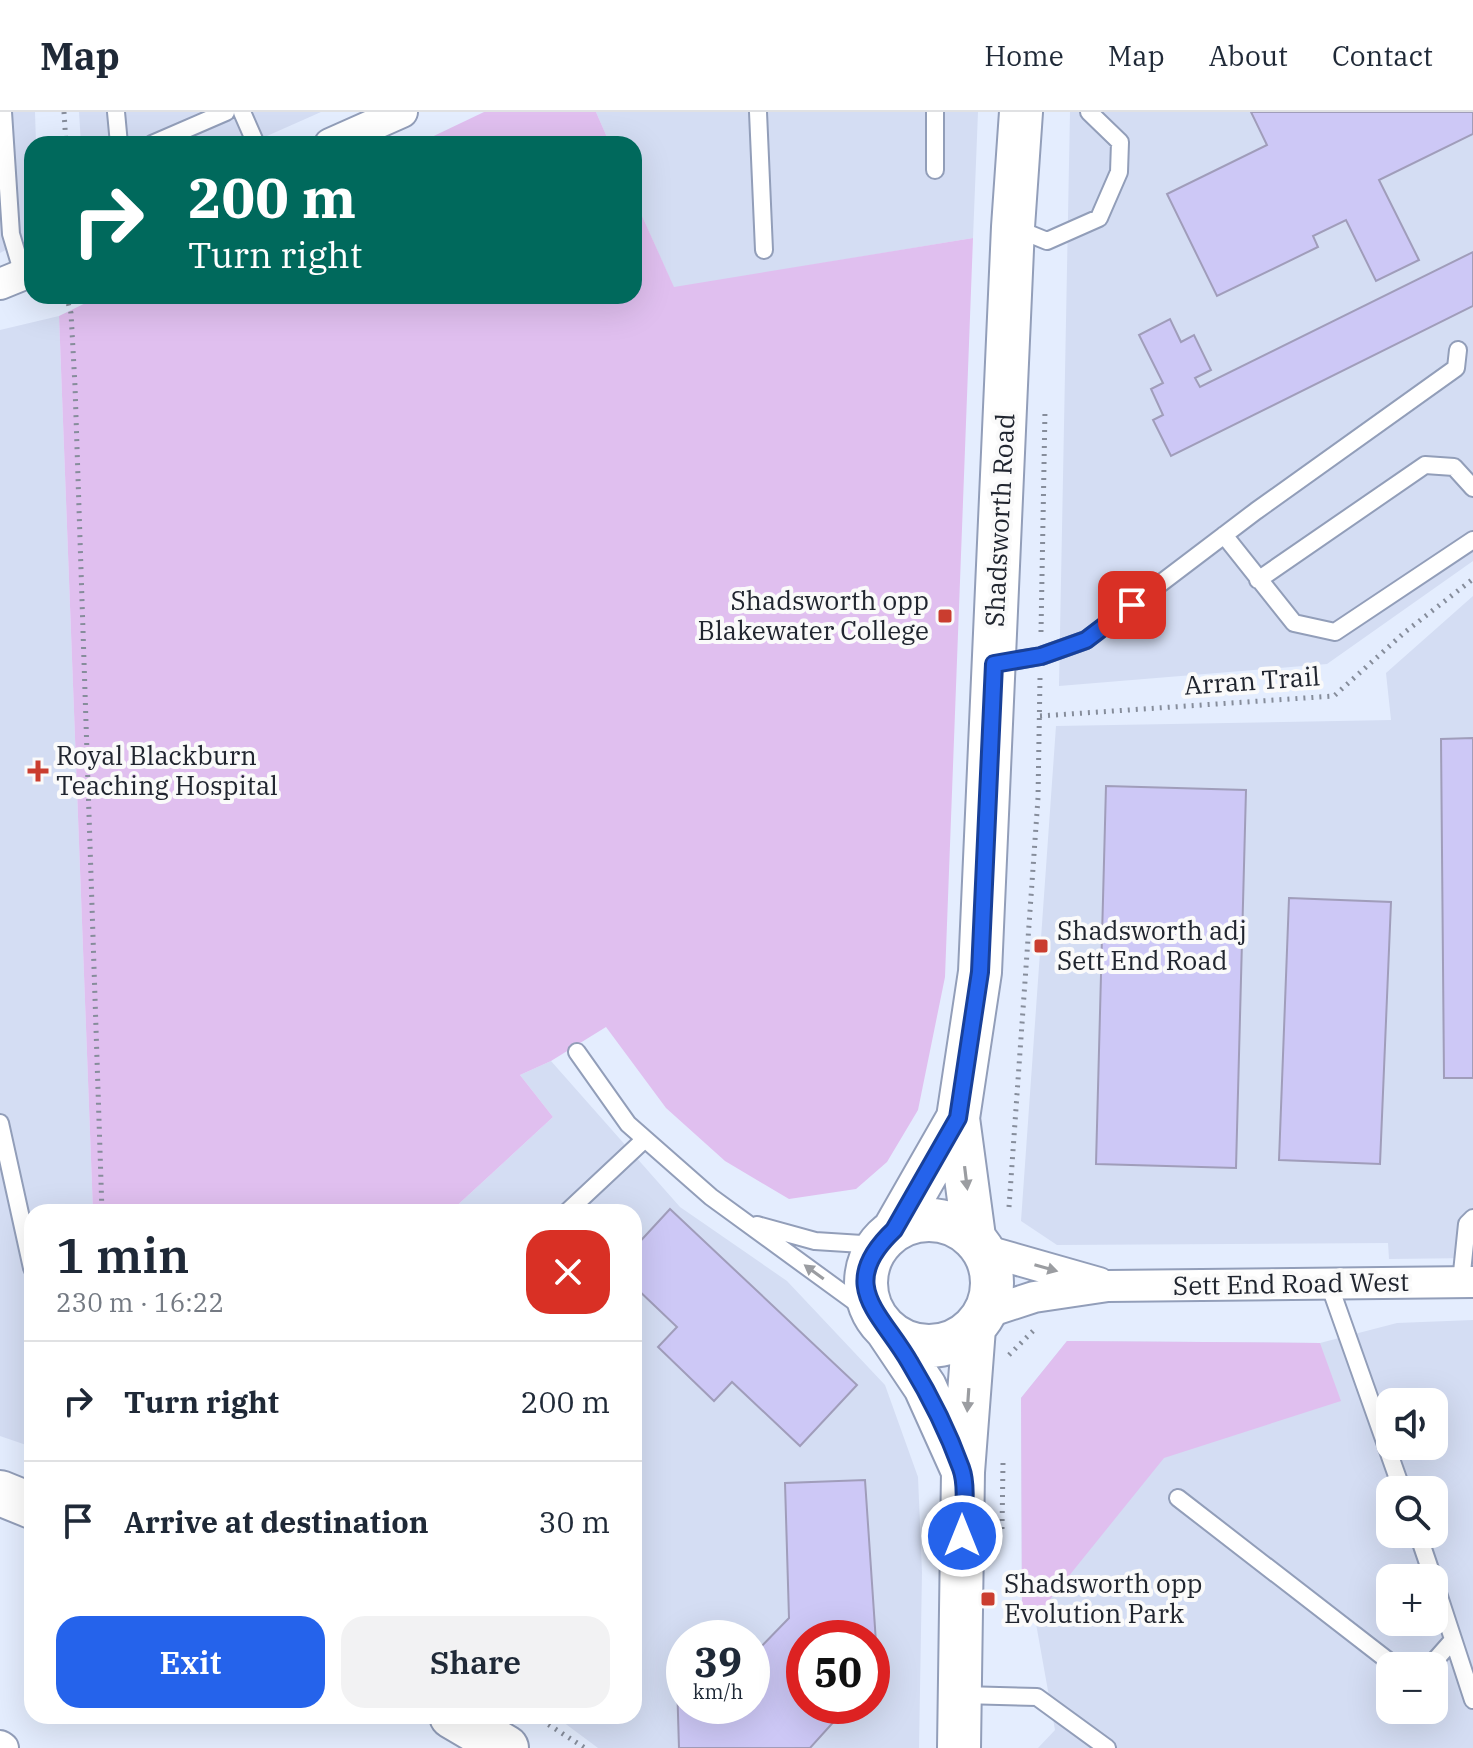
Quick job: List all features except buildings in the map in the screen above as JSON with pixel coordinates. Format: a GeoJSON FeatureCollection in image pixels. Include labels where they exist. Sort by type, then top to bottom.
{"type":"FeatureCollection","features":[{"type":"Feature","properties":{"kind":"highway"},"geometry":{"type":"LineString","coordinates":[[0,1493],[24,1503]]}},
{"type":"Feature","properties":{"kind":"highway"},"geometry":{"type":"LineString","coordinates":[[466,1724],[506,1748]]}},
{"type":"Feature","properties":{"kind":"main road","name":"Shadsworth Road"},"geometry":{"type":"LineString","coordinates":[[959,1748],[963,1472],[980,1320],[992,1292],[992,1270],[979,1244],[958,1118],[980,972],[1013,227],[1021,112]]}},
{"type":"Feature","properties":{"kind":"main road","name":"Shadsworth Road"},"geometry":{"type":"LineString","coordinates":[[958,1118],[869,1263],[866,1281],[869,1301],[925,1387],[963,1472]]}},
{"type":"Feature","properties":{"kind":"main road"},"geometry":{"type":"LineString","coordinates":[[886,1238],[914,1221],[935,1220],[956,1225],[979,1244]]}},
{"type":"Feature","properties":{"kind":"main road"},"geometry":{"type":"LineString","coordinates":[[882,1324],[902,1340],[921,1346],[940,1345],[958,1339],[980,1320]]}},
{"type":"Feature","properties":{"kind":"street"},"geometry":{"type":"LineString","coordinates":[[348,136],[402,112]]}},
{"type":"Feature","properties":{"kind":"street","name":"Sett End Road West"},"geometry":{"type":"LineString","coordinates":[[979,1244],[1108,1286]]}},
{"type":"Feature","properties":{"kind":"street","name":"Sett End Road West"},"geometry":{"type":"LineString","coordinates":[[980,1320],[1034,1297],[1108,1286],[1467,1282]]}},
{"type":"Feature","properties":{"kind":"lane"},"geometry":{"type":"LineString","coordinates":[[116,112],[118,136]]}},
{"type":"Feature","properties":{"kind":"lane"},"geometry":{"type":"LineString","coordinates":[[170,136],[226,112]]}},
{"type":"Feature","properties":{"kind":"lane"},"geometry":{"type":"LineString","coordinates":[[242,112],[252,136]]}},
{"type":"Feature","properties":{"kind":"lane"},"geometry":{"type":"LineString","coordinates":[[758,112],[764,250]]}},
{"type":"Feature","properties":{"kind":"lane"},"geometry":{"type":"LineString","coordinates":[[935,112],[935,170]]}},
{"type":"Feature","properties":{"kind":"lane"},"geometry":{"type":"LineString","coordinates":[[1013,227],[1047,241],[1099,218],[1119,172],[1120,142],[1089,112]]}},
{"type":"Feature","properties":{"kind":"lane"},"geometry":{"type":"LineString","coordinates":[[2,119],[11,234],[18,276]]}},
{"type":"Feature","properties":{"kind":"lane"},"geometry":{"type":"LineString","coordinates":[[994,664],[1041,656],[1086,640],[1224,535],[1456,368],[1458,350]]}},
{"type":"Feature","properties":{"kind":"lane"},"geometry":{"type":"LineString","coordinates":[[1258,580],[1425,465],[1454,467],[1473,488]]}},
{"type":"Feature","properties":{"kind":"lane"},"geometry":{"type":"LineString","coordinates":[[1224,535],[1294,623],[1335,632],[1473,540]]}},
{"type":"Feature","properties":{"kind":"lane"},"geometry":{"type":"LineString","coordinates":[[577,1052],[628,1124],[711,1197],[882,1324]]}},
{"type":"Feature","properties":{"kind":"lane"},"geometry":{"type":"LineString","coordinates":[[0,1123],[24,1232]]}},
{"type":"Feature","properties":{"kind":"lane"},"geometry":{"type":"LineString","coordinates":[[576,1204],[645,1139]]}},
{"type":"Feature","properties":{"kind":"lane"},"geometry":{"type":"LineString","coordinates":[[1467,1282],[1467,1224],[1473,1218]]}},
{"type":"Feature","properties":{"kind":"lane"},"geometry":{"type":"LineString","coordinates":[[748,1223],[815,1241],[886,1238]]}},
{"type":"Feature","properties":{"kind":"lane"},"geometry":{"type":"LineString","coordinates":[[1329,1284],[1397,1476]]}},
{"type":"Feature","properties":{"kind":"lane"},"geometry":{"type":"LineString","coordinates":[[1178,1498],[1377,1652]]}},
{"type":"Feature","properties":{"kind":"lane"},"geometry":{"type":"LineString","coordinates":[[1448,1625],[1473,1700]]}},
{"type":"Feature","properties":{"kind":"lane"},"geometry":{"type":"LineString","coordinates":[[1442,1652],[1453,1640]]}},
{"type":"Feature","properties":{"kind":"lane"},"geometry":{"type":"LineString","coordinates":[[962,1695],[1037,1697],[1107,1748]]}},
{"type":"Feature","properties":{"kind":"path"},"geometry":{"type":"LineString","coordinates":[[64,112],[66,136]]}},
{"type":"Feature","properties":{"kind":"path"},"geometry":{"type":"LineString","coordinates":[[68,304],[75,386],[102,1204]]}},
{"type":"Feature","properties":{"kind":"path"},"geometry":{"type":"LineString","coordinates":[[1009,1215],[1038,798],[1045,401]]}},
{"type":"Feature","properties":{"kind":"path","name":"Arran Trail"},"geometry":{"type":"LineString","coordinates":[[1040,716],[1334,696],[1405,632],[1473,579]]}},
{"type":"Feature","properties":{"kind":"path"},"geometry":{"type":"LineString","coordinates":[[1006,1358],[1034,1329],[1034,1297]]}},
{"type":"Feature","properties":{"kind":"path"},"geometry":{"type":"LineString","coordinates":[[1002,1532],[1004,1453]]}},
{"type":"Feature","properties":{"kind":"path"},"geometry":{"type":"LineString","coordinates":[[548,1724],[585,1748]]}},
{"type":"Feature","properties":{"kind":"shaded area"},"geometry":{"type":"Polygon","coordinates":[[[0,112],[35,112],[36,136],[24,136],[24,240],[0,253],[0,112]]]}},
{"type":"Feature","properties":{"kind":"shaded area"},"geometry":{"type":"Polygon","coordinates":[[[79,112],[321,112],[267,136],[80,136],[79,112]]]}},
{"type":"Feature","properties":{"kind":"shaded area"},"geometry":{"type":"Polygon","coordinates":[[[484,112],[596,112],[606,136],[434,136],[484,112]]]}},
{"type":"Feature","properties":{"kind":"shaded area"},"geometry":{"type":"Polygon","coordinates":[[[596,112],[978,112],[973,238],[674,288],[642,216],[642,136],[606,136],[596,112]]]}},
{"type":"Feature","properties":{"kind":"shaded area"},"geometry":{"type":"Polygon","coordinates":[[[1070,112],[1473,112],[1473,561],[1327,664],[1059,686],[1070,112]]]}},
{"type":"Feature","properties":{"kind":"shaded area"},"geometry":{"type":"Polygon","coordinates":[[[642,216],[674,287],[973,238],[945,977],[918,1110],[887,1162],[856,1189],[789,1199],[725,1161],[666,1108],[606,1027],[551,1061],[520,1075],[553,1117],[459,1204],[93,1204],[59,316],[84,304],[642,304],[642,216]]]}},
{"type":"Feature","properties":{"kind":"shaded area","name":"Royal Blackburn Teaching Hospital"},"geometry":{"type":"Polygon","coordinates":[[[59,316],[93,1204],[24,1204],[24,1444],[0,1436],[0,330],[59,316]]]}},
{"type":"Feature","properties":{"kind":"shaded area"},"geometry":{"type":"Polygon","coordinates":[[[1473,596],[1473,1258],[1389,1259],[1388,1243],[1057,1245],[1021,1221],[1056,726],[1391,720],[1386,673],[1473,596]]]}},
{"type":"Feature","properties":{"kind":"shaded area"},"geometry":{"type":"Polygon","coordinates":[[[551,1061],[680,1207],[787,1281],[885,1385],[918,1477],[922,1572],[919,1748],[598,1748],[566,1724],[642,1724],[642,1204],[459,1204],[553,1117],[520,1075],[551,1061]]]}},
{"type":"Feature","properties":{"kind":"shaded area"},"geometry":{"type":"Polygon","coordinates":[[[1473,1320],[1473,1748],[1038,1748],[1055,1730],[1035,1618],[1022,1615],[1021,1398],[1067,1341],[1320,1343],[1397,1323],[1473,1320]]]}},
{"type":"Feature","properties":{"kind":"shaded area"},"geometry":{"type":"Polygon","coordinates":[[[1067,1341],[1320,1343],[1341,1401],[1164,1458],[1035,1618],[1022,1615],[1021,1398],[1067,1341]]]}},
{"type":"Feature","properties":{"kind":"place","name":"Shadsworth opp Blakewater College"},"geometry":{"type":"Point","coordinates":[945,616]}},
{"type":"Feature","properties":{"kind":"place","name":"Royal Blackburn Teaching Hospital"},"geometry":{"type":"Point","coordinates":[38,771]}},
{"type":"Feature","properties":{"kind":"place","name":"Shadsworth adj Sett End Road"},"geometry":{"type":"Point","coordinates":[1041,946]}},
{"type":"Feature","properties":{"kind":"place","name":"Shadsworth opp Evolution Park"},"geometry":{"type":"Point","coordinates":[988,1599]}},
{"type":"Feature","properties":{"kind":"route"},"geometry":{"type":"LineString","coordinates":[[962,1536],[963,1472],[925,1387],[877,1318],[869,1301],[866,1281],[869,1263],[878,1245],[894,1230],[958,1118],[980,972],[994,664],[1041,656],[1086,640],[1132,605]]}}]}
